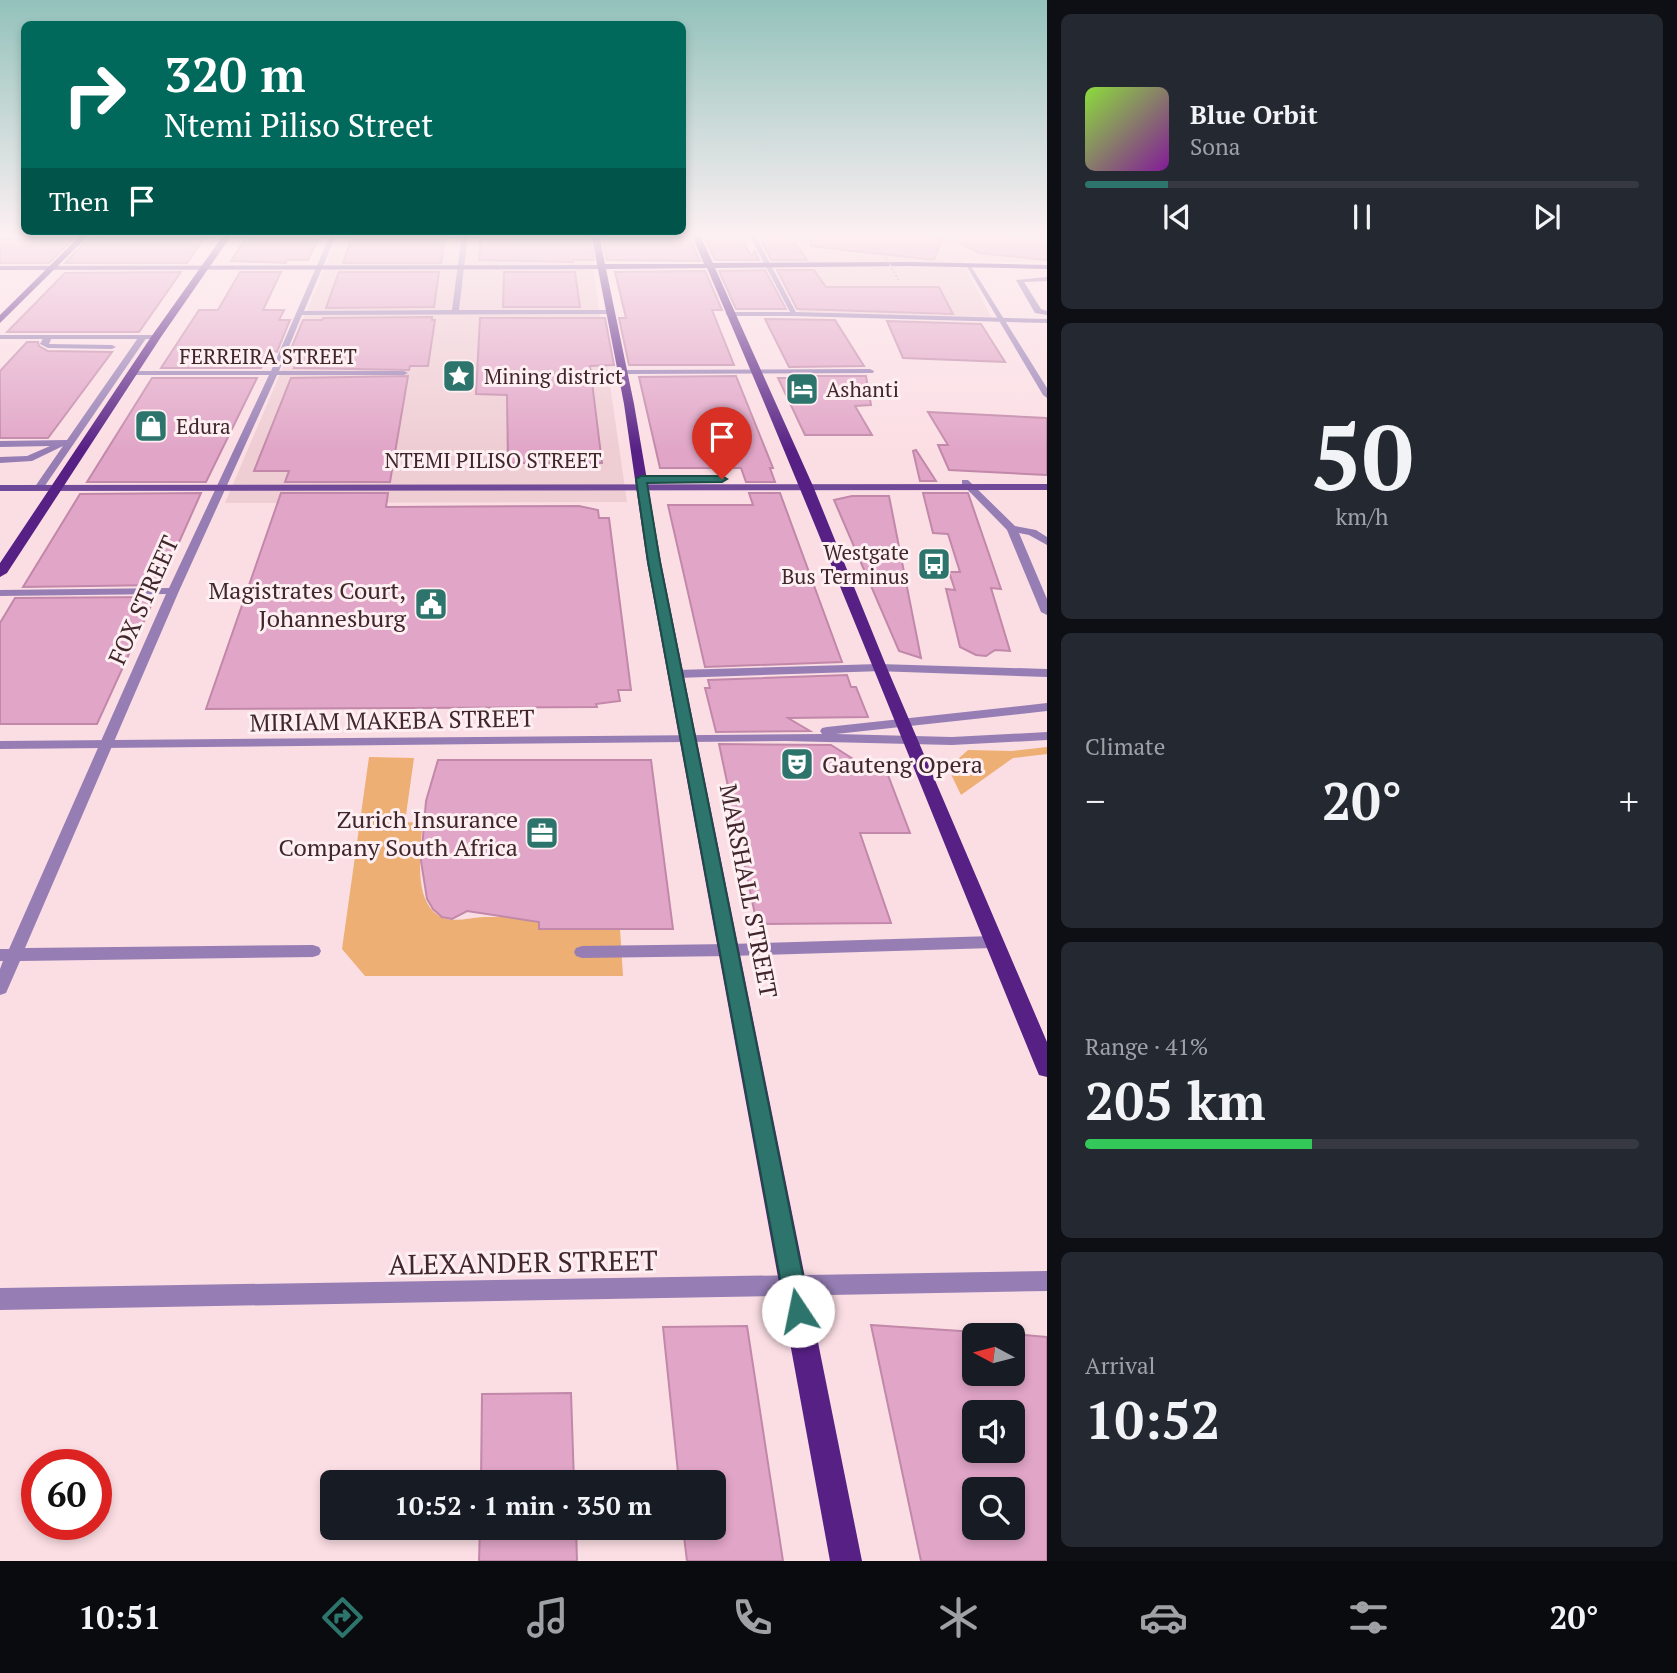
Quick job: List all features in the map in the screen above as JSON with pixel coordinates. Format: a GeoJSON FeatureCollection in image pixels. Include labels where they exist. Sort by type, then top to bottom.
{"type":"FeatureCollection","features":[{"type":"Feature","properties":{"kind":"main road"},"geometry":{"type":"LineString","coordinates":[[0,320],[14,306]]}},
{"type":"Feature","properties":{"kind":"main road"},"geometry":{"type":"LineString","coordinates":[[0,573],[49,484],[178,306]]}},
{"type":"Feature","properties":{"kind":"main road","name":"MARSHALL STREET"},"geometry":{"type":"LineString","coordinates":[[609,306],[846,1561]]}},
{"type":"Feature","properties":{"kind":"main road"},"geometry":{"type":"LineString","coordinates":[[726,306],[805,482],[879,668],[1047,1068]]}},
{"type":"Feature","properties":{"kind":"street","name":"FOX STREET"},"geometry":{"type":"LineString","coordinates":[[0,988],[7,955],[107,745],[173,591],[303,306]]}},
{"type":"Feature","properties":{"kind":"street"},"geometry":{"type":"LineString","coordinates":[[455,312],[456,306]]}},
{"type":"Feature","properties":{"kind":"street"},"geometry":{"type":"LineString","coordinates":[[791,306],[795,314]]}},
{"type":"Feature","properties":{"kind":"street"},"geometry":{"type":"LineString","coordinates":[[994,306],[1047,394]]}},
{"type":"Feature","properties":{"kind":"street"},"geometry":{"type":"LineString","coordinates":[[300,313],[610,312]]}},
{"type":"Feature","properties":{"kind":"street"},"geometry":{"type":"LineString","coordinates":[[729,314],[1047,321]]}},
{"type":"Feature","properties":{"kind":"street"},"geometry":{"type":"LineString","coordinates":[[0,337],[156,337]]}},
{"type":"Feature","properties":{"kind":"street"},"geometry":{"type":"LineString","coordinates":[[48,337],[44,344],[48,346],[112,347]]}},
{"type":"Feature","properties":{"kind":"street"},"geometry":{"type":"LineString","coordinates":[[49,484],[66,443],[143,337]]}},
{"type":"Feature","properties":{"kind":"street"},"geometry":{"type":"LineString","coordinates":[[622,372],[870,371]]}},
{"type":"Feature","properties":{"kind":"street","name":"FERREIRA STREET"},"geometry":{"type":"LineString","coordinates":[[132,373],[404,373]]}},
{"type":"Feature","properties":{"kind":"street"},"geometry":{"type":"LineString","coordinates":[[0,444],[66,443]]}},
{"type":"Feature","properties":{"kind":"street"},"geometry":{"type":"LineString","coordinates":[[0,460],[35,458],[66,443]]}},
{"type":"Feature","properties":{"kind":"street","name":"NTEMI PILISO STREET"},"geometry":{"type":"LineString","coordinates":[[0,481],[49,484],[805,482],[1047,487]]}},
{"type":"Feature","properties":{"kind":"street","name":"NTEMI PILISO STREET"},"geometry":{"type":"LineString","coordinates":[[0,488],[49,484]]}},
{"type":"Feature","properties":{"kind":"street"},"geometry":{"type":"LineString","coordinates":[[967,486],[993,507],[1012,529],[1047,611]]}},
{"type":"Feature","properties":{"kind":"street"},"geometry":{"type":"LineString","coordinates":[[1012,529],[1032,532],[1047,542]]}},
{"type":"Feature","properties":{"kind":"street"},"geometry":{"type":"LineString","coordinates":[[0,593],[173,591]]}},
{"type":"Feature","properties":{"kind":"street"},"geometry":{"type":"LineString","coordinates":[[677,674],[879,668],[1047,673]]}},
{"type":"Feature","properties":{"kind":"street","name":"MIRIAM MAKEBA STREET"},"geometry":{"type":"LineString","coordinates":[[907,733],[1047,707]]}},
{"type":"Feature","properties":{"kind":"street","name":"MIRIAM MAKEBA STREET"},"geometry":{"type":"LineString","coordinates":[[0,745],[690,740],[907,733],[1013,740],[1047,736]]}},
{"type":"Feature","properties":{"kind":"street"},"geometry":{"type":"LineString","coordinates":[[582,952],[993,942]]}},
{"type":"Feature","properties":{"kind":"street"},"geometry":{"type":"LineString","coordinates":[[7,955],[313,951]]}},
{"type":"Feature","properties":{"kind":"street","name":"ALEXANDER STREET"},"geometry":{"type":"LineString","coordinates":[[0,1300],[1047,1281]]}},
{"type":"Feature","properties":{"kind":"path"},"geometry":{"type":"LineString","coordinates":[[522,373],[622,372]]}},
{"type":"Feature","properties":{"kind":"shaded area"},"geometry":{"type":"Polygon","coordinates":[[[309,306],[599,306],[627,502],[225,503],[309,306]]]}},
{"type":"Feature","properties":{"kind":"shaded area"},"geometry":{"type":"Polygon","coordinates":[[[796,306],[985,306],[993,320],[801,314],[796,306]]]}},
{"type":"Feature","properties":{"kind":"shaded area"},"geometry":{"type":"Polygon","coordinates":[[[1047,747],[1047,754],[1013,758],[961,795],[948,768],[968,750],[1012,751],[1047,747]]]}},
{"type":"Feature","properties":{"kind":"shaded area"},"geometry":{"type":"Polygon","coordinates":[[[369,757],[414,758],[405,822],[422,823],[421,882],[427,903],[434,912],[452,920],[519,918],[620,929],[623,976],[365,976],[342,949],[369,757]]]}},
{"type":"Feature","properties":{"kind":"building"},"geometry":{"type":"Polygon","coordinates":[[[33,306],[157,306],[139,332],[7,332],[33,306]]]}},
{"type":"Feature","properties":{"kind":"building"},"geometry":{"type":"Polygon","coordinates":[[[220,306],[265,306],[263,310],[284,310],[279,320],[290,320],[277,352],[270,349],[261,368],[161,368],[199,310],[218,310],[220,306]]]}},
{"type":"Feature","properties":{"kind":"building"},"geometry":{"type":"Polygon","coordinates":[[[327,306],[434,306],[434,307],[326,308],[327,306]]]}},
{"type":"Feature","properties":{"kind":"building"},"geometry":{"type":"Polygon","coordinates":[[[580,306],[580,307],[503,307],[580,306]]]}},
{"type":"Feature","properties":{"kind":"building"},"geometry":{"type":"Polygon","coordinates":[[[623,306],[720,306],[722,310],[712,310],[734,365],[629,365],[619,318],[626,318],[623,306]]]}},
{"type":"Feature","properties":{"kind":"building"},"geometry":{"type":"Polygon","coordinates":[[[735,306],[784,306],[786,309],[736,309],[735,306]]]}},
{"type":"Feature","properties":{"kind":"building"},"geometry":{"type":"Polygon","coordinates":[[[795,306],[949,306],[953,314],[797,309],[795,306]]]}},
{"type":"Feature","properties":{"kind":"building"},"geometry":{"type":"Polygon","coordinates":[[[432,317],[432,320],[435,320],[428,366],[410,366],[409,370],[294,368],[298,361],[288,356],[303,320],[432,317]]]}},
{"type":"Feature","properties":{"kind":"building"},"geometry":{"type":"Polygon","coordinates":[[[480,318],[605,318],[614,365],[590,366],[602,463],[508,463],[507,395],[476,394],[480,318]]]}},
{"type":"Feature","properties":{"kind":"building"},"geometry":{"type":"Polygon","coordinates":[[[765,319],[835,320],[864,366],[789,367],[765,319]]]}},
{"type":"Feature","properties":{"kind":"building"},"geometry":{"type":"Polygon","coordinates":[[[887,321],[981,324],[1005,362],[903,358],[887,321]]]}},
{"type":"Feature","properties":{"kind":"building"},"geometry":{"type":"Polygon","coordinates":[[[27,342],[38,342],[39,346],[48,351],[112,352],[48,438],[0,438],[0,371],[27,342]]]}},
{"type":"Feature","properties":{"kind":"building"},"geometry":{"type":"Polygon","coordinates":[[[408,376],[390,482],[285,482],[289,471],[254,471],[291,378],[408,376]]]}},
{"type":"Feature","properties":{"kind":"building"},"geometry":{"type":"Polygon","coordinates":[[[736,376],[773,468],[770,468],[775,482],[746,482],[741,468],[660,468],[639,377],[736,376]]]}},
{"type":"Feature","properties":{"kind":"building"},"geometry":{"type":"Polygon","coordinates":[[[793,376],[866,376],[871,405],[855,406],[872,435],[805,435],[778,378],[794,378],[793,376]]]}},
{"type":"Feature","properties":{"kind":"building"},"geometry":{"type":"Polygon","coordinates":[[[152,378],[257,378],[206,482],[87,482],[152,378]]]}},
{"type":"Feature","properties":{"kind":"building"},"geometry":{"type":"Polygon","coordinates":[[[928,412],[1047,418],[1047,475],[949,470],[938,445],[948,445],[928,412]]]}},
{"type":"Feature","properties":{"kind":"building"},"geometry":{"type":"Polygon","coordinates":[[[916,450],[936,481],[920,481],[913,451],[916,450]]]}},
{"type":"Feature","properties":{"kind":"building"},"geometry":{"type":"Polygon","coordinates":[[[201,493],[160,585],[23,587],[80,494],[201,493]]]}},
{"type":"Feature","properties":{"kind":"building","name":"Magistrates Court, Johannesburg"},"geometry":{"type":"Polygon","coordinates":[[[281,493],[388,493],[386,507],[579,506],[598,510],[599,518],[609,518],[631,690],[618,690],[620,701],[596,704],[597,707],[206,709],[281,493]]]}},
{"type":"Feature","properties":{"kind":"building"},"geometry":{"type":"Polygon","coordinates":[[[749,493],[780,493],[842,662],[705,667],[668,505],[753,505],[749,493]]]}},
{"type":"Feature","properties":{"kind":"building"},"geometry":{"type":"Polygon","coordinates":[[[923,493],[968,493],[1001,589],[991,588],[1010,651],[995,650],[986,656],[976,655],[960,647],[946,589],[955,590],[949,572],[960,572],[948,534],[933,533],[923,493]]]}},
{"type":"Feature","properties":{"kind":"building"},"geometry":{"type":"Polygon","coordinates":[[[852,496],[889,496],[921,658],[899,651],[834,500],[852,496]]]}},
{"type":"Feature","properties":{"kind":"building"},"geometry":{"type":"Polygon","coordinates":[[[155,597],[97,724],[0,724],[0,623],[15,598],[155,597]]]}},
{"type":"Feature","properties":{"kind":"building"},"geometry":{"type":"Polygon","coordinates":[[[847,675],[851,687],[856,687],[868,717],[788,718],[810,731],[716,732],[705,688],[710,688],[708,680],[847,675]]]}},
{"type":"Feature","properties":{"kind":"building"},"geometry":{"type":"Polygon","coordinates":[[[719,744],[831,745],[858,762],[883,762],[910,833],[860,833],[891,923],[757,924],[719,744]]]}},
{"type":"Feature","properties":{"kind":"building","name":"Zurich Insurance Company South Africa"},"geometry":{"type":"Polygon","coordinates":[[[438,760],[651,760],[673,929],[539,929],[539,922],[467,911],[452,919],[442,917],[427,899],[421,861],[426,801],[438,760]]]}},
{"type":"Feature","properties":{"kind":"building"},"geometry":{"type":"Polygon","coordinates":[[[871,1325],[962,1331],[962,1386],[1026,1386],[1026,1335],[1047,1337],[1047,1561],[921,1561],[871,1325]]]}},
{"type":"Feature","properties":{"kind":"building"},"geometry":{"type":"Polygon","coordinates":[[[747,1326],[783,1561],[687,1561],[684,1540],[726,1540],[726,1470],[678,1470],[663,1327],[747,1326]]]}},
{"type":"Feature","properties":{"kind":"building"},"geometry":{"type":"Polygon","coordinates":[[[571,1393],[574,1470],[481,1470],[482,1394],[571,1393]]]}},
{"type":"Feature","properties":{"kind":"building"},"geometry":{"type":"Polygon","coordinates":[[[480,1540],[576,1540],[577,1561],[479,1561],[480,1540]]]}},
{"type":"Feature","properties":{"kind":"place","name":"Mining district"},"geometry":{"type":"Point","coordinates":[459,376]}},
{"type":"Feature","properties":{"kind":"place","name":"Ashanti"},"geometry":{"type":"Point","coordinates":[802,389]}},
{"type":"Feature","properties":{"kind":"place","name":"Edura"},"geometry":{"type":"Point","coordinates":[151,426]}},
{"type":"Feature","properties":{"kind":"place","name":"Westgate Bus Terminus"},"geometry":{"type":"Point","coordinates":[934,564]}},
{"type":"Feature","properties":{"kind":"place","name":"Magistrates Court, Johannesburg"},"geometry":{"type":"Point","coordinates":[431,604]}},
{"type":"Feature","properties":{"kind":"place","name":"Gauteng Opera"},"geometry":{"type":"Point","coordinates":[797,764]}},
{"type":"Feature","properties":{"kind":"place","name":"Zurich Insurance Company South Africa"},"geometry":{"type":"Point","coordinates":[542,833]}},
{"type":"Feature","properties":{"kind":"route"},"geometry":{"type":"LineString","coordinates":[[722,479],[641,479],[654,562],[798,1311]]}}]}
